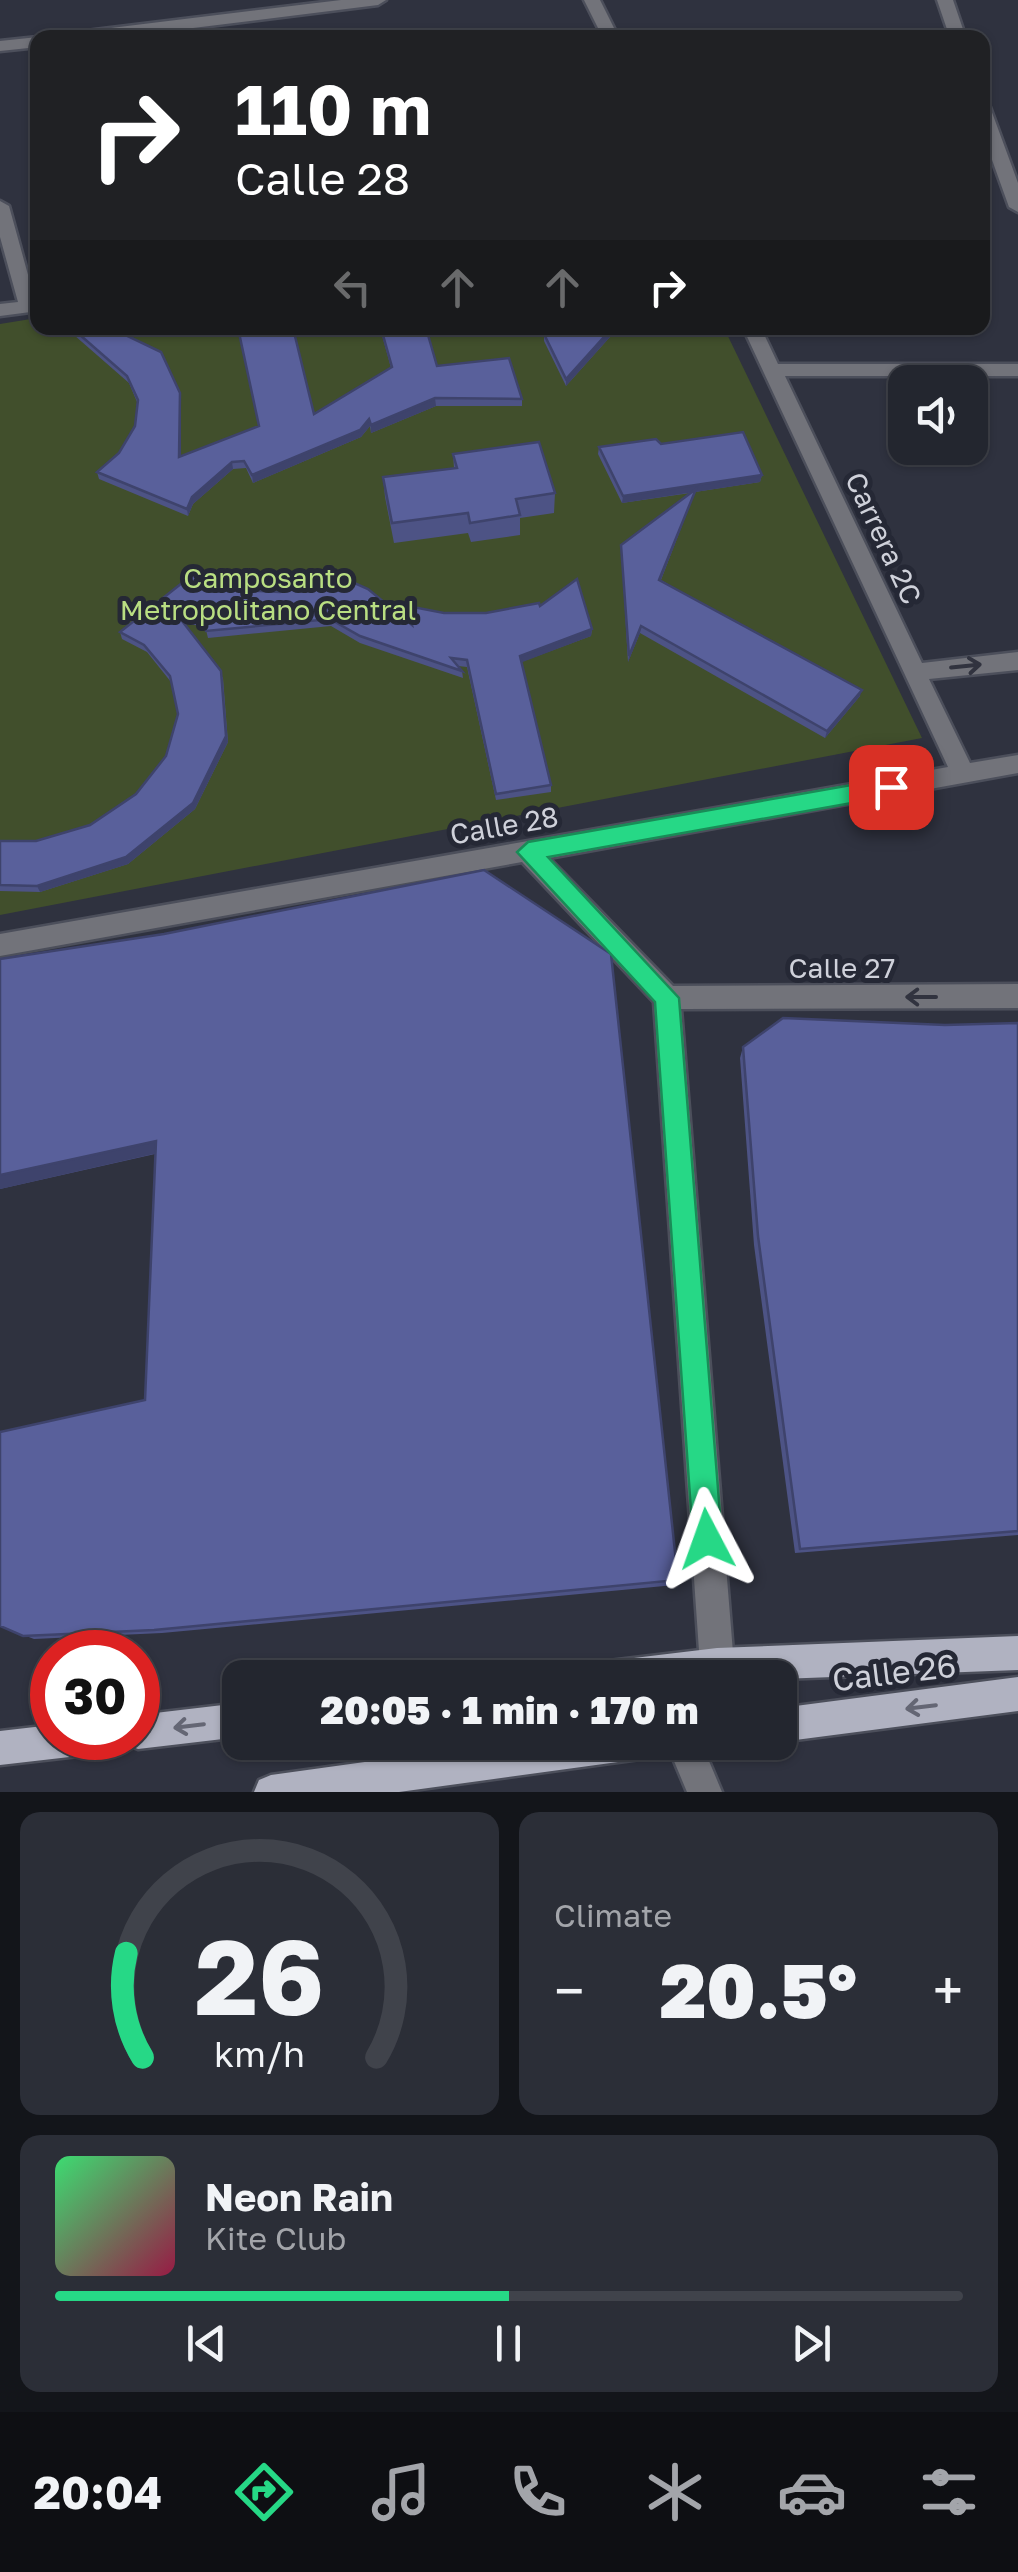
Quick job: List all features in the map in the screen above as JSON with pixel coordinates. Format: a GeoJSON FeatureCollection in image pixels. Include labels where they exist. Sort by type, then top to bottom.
{"type":"FeatureCollection","features":[{"type":"Feature","properties":{"kind":"main road"},"geometry":{"type":"LineString","coordinates":[[797,1662],[1018,1654]]}},
{"type":"Feature","properties":{"kind":"main road","name":"Calle 26"},"geometry":{"type":"LineString","coordinates":[[797,1723],[1018,1694]]}},
{"type":"Feature","properties":{"kind":"main road"},"geometry":{"type":"LineString","coordinates":[[160,1729],[222,1722]]}},
{"type":"Feature","properties":{"kind":"main road"},"geometry":{"type":"LineString","coordinates":[[0,1748],[30,1745]]}},
{"type":"Feature","properties":{"kind":"main road"},"geometry":{"type":"LineString","coordinates":[[270,1792],[507,1760]]}},
{"type":"Feature","properties":{"kind":"street"},"geometry":{"type":"LineString","coordinates":[[135,30],[378,0]]}},
{"type":"Feature","properties":{"kind":"street"},"geometry":{"type":"LineString","coordinates":[[592,0],[607,30]]}},
{"type":"Feature","properties":{"kind":"street"},"geometry":{"type":"LineString","coordinates":[[945,0],[955,30]]}},
{"type":"Feature","properties":{"kind":"street"},"geometry":{"type":"LineString","coordinates":[[0,46],[30,43]]}},
{"type":"Feature","properties":{"kind":"street"},"geometry":{"type":"LineString","coordinates":[[1018,150],[990,151],[1018,208]]}},
{"type":"Feature","properties":{"kind":"street"},"geometry":{"type":"LineString","coordinates":[[0,206],[30,296]]}},
{"type":"Feature","properties":{"kind":"street"},"geometry":{"type":"LineString","coordinates":[[0,310],[30,305]]}},
{"type":"Feature","properties":{"kind":"street","name":"Carrera 2C"},"geometry":{"type":"LineString","coordinates":[[755,335],[963,774]]}},
{"type":"Feature","properties":{"kind":"street"},"geometry":{"type":"LineString","coordinates":[[772,370],[1018,370]]}},
{"type":"Feature","properties":{"kind":"street"},"geometry":{"type":"LineString","coordinates":[[914,672],[1018,661]]}},
{"type":"Feature","properties":{"kind":"street","name":"Calle 28"},"geometry":{"type":"LineString","coordinates":[[0,945],[1018,764]]}},
{"type":"Feature","properties":{"kind":"street"},"geometry":{"type":"LineString","coordinates":[[528,852],[667,998],[717,1660]]}},
{"type":"Feature","properties":{"kind":"street","name":"Calle 27"},"geometry":{"type":"LineString","coordinates":[[667,998],[1018,996]]}},
{"type":"Feature","properties":{"kind":"street"},"geometry":{"type":"LineString","coordinates":[[692,1760],[705,1792]]}},
{"type":"Feature","properties":{"kind":"green space","name":"Camposanto Metropolitano Central"},"geometry":{"type":"Polygon","coordinates":[[[30,319],[30,335],[727,335],[922,738],[0,915],[0,324],[30,319]]]}},
{"type":"Feature","properties":{"kind":"building"},"geometry":{"type":"Polygon","coordinates":[[[80,335],[126,335],[161,352],[180,393],[179,457],[259,426],[240,335],[295,335],[314,414],[392,367],[383,335],[428,335],[437,366],[509,358],[522,399],[435,398],[371,425],[369,419],[360,430],[252,475],[244,461],[232,462],[192,497],[187,509],[97,472],[119,453],[135,426],[138,400],[127,376],[80,335]]]}},
{"type":"Feature","properties":{"kind":"building"},"geometry":{"type":"Polygon","coordinates":[[[544,335],[606,335],[566,379],[544,335]]]}},
{"type":"Feature","properties":{"kind":"building"},"geometry":{"type":"Polygon","coordinates":[[[743,432],[762,475],[623,496],[599,447],[656,439],[661,444],[743,432]]]}},
{"type":"Feature","properties":{"kind":"building"},"geometry":{"type":"Polygon","coordinates":[[[539,442],[555,493],[516,499],[520,515],[470,523],[468,513],[392,523],[383,477],[457,468],[453,454],[539,442]]]}},
{"type":"Feature","properties":{"kind":"building"},"geometry":{"type":"Polygon","coordinates":[[[696,489],[659,580],[862,690],[827,731],[641,626],[629,656],[621,545],[696,489]]]}},
{"type":"Feature","properties":{"kind":"building"},"geometry":{"type":"Polygon","coordinates":[[[196,572],[239,590],[280,592],[320,582],[332,573],[368,589],[412,625],[408,606],[444,613],[486,613],[539,603],[540,606],[577,579],[592,629],[520,656],[551,785],[496,794],[467,660],[451,658],[462,671],[360,636],[330,619],[206,631],[204,620],[179,617],[221,671],[226,736],[193,803],[126,857],[37,886],[0,885],[0,841],[36,841],[90,825],[136,794],[166,756],[178,714],[170,676],[144,645],[120,632],[196,572]]]}},
{"type":"Feature","properties":{"kind":"building"},"geometry":{"type":"Polygon","coordinates":[[[484,870],[611,954],[678,1580],[154,1630],[30,1630],[30,1636],[23,1636],[0,1626],[0,1432],[145,1400],[156,1141],[0,1175],[0,959],[164,934],[484,870]]]}},
{"type":"Feature","properties":{"kind":"building"},"geometry":{"type":"Polygon","coordinates":[[[783,1018],[945,1025],[1018,1023],[1018,1531],[800,1549],[758,1236],[743,1047],[783,1018]]]}},
{"type":"Feature","properties":{"kind":"route"},"geometry":{"type":"LineString","coordinates":[[707,1539],[667,998],[528,852],[891,787]]}}]}
